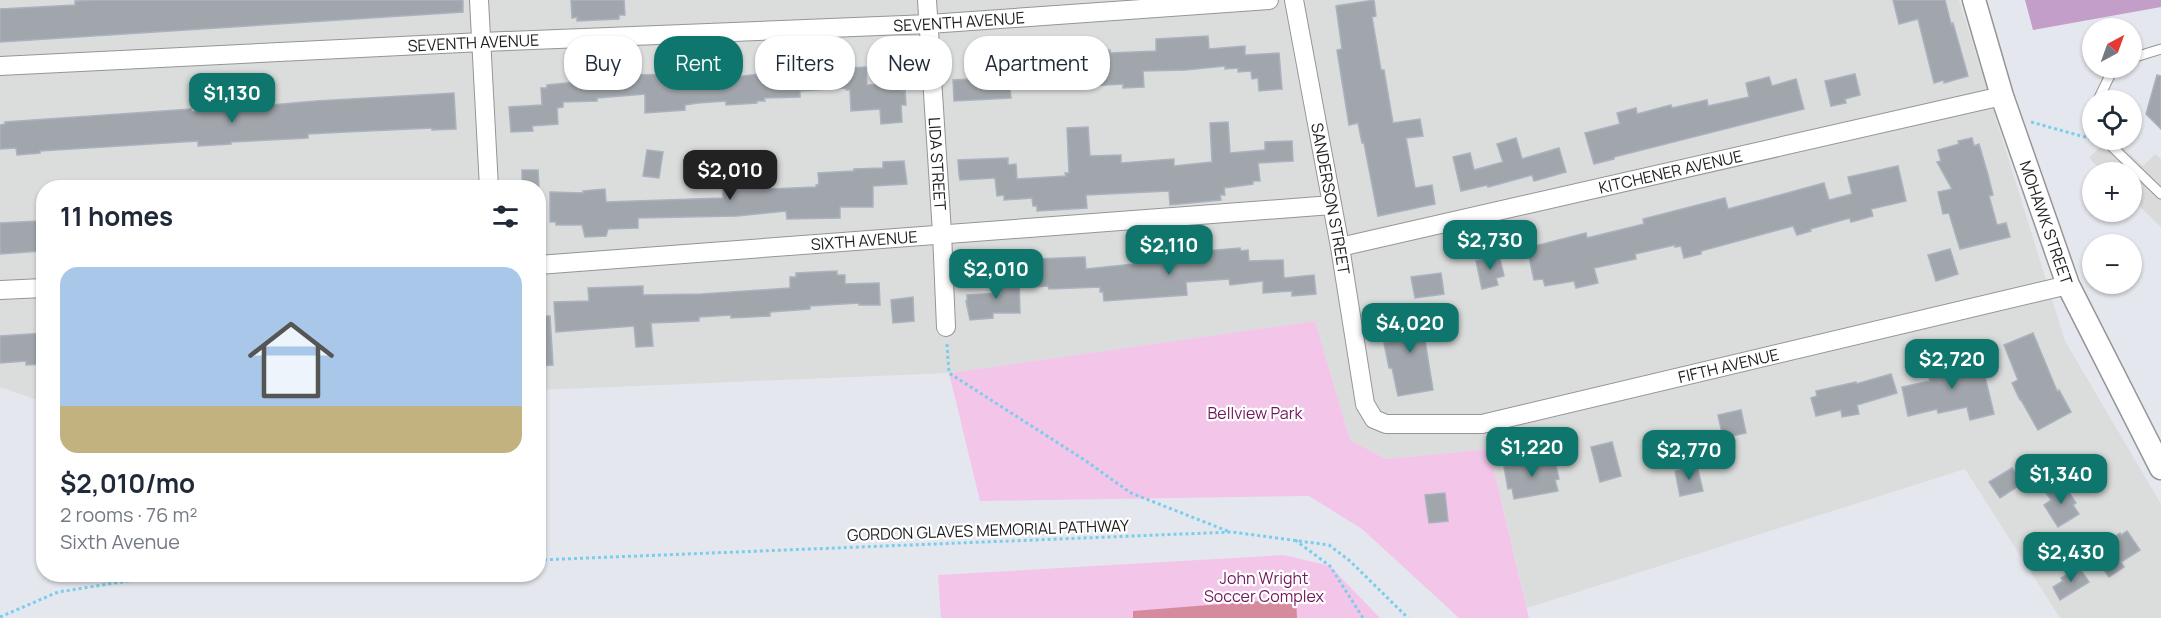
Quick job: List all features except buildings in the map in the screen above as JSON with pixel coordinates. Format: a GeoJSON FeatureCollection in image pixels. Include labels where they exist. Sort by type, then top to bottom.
{"type":"FeatureCollection","features":[{"type":"Feature","properties":{"kind":"street"},"geometry":{"type":"LineString","coordinates":[[479,0],[489,180]]}},
{"type":"Feature","properties":{"kind":"street","name":"LIDA STREET"},"geometry":{"type":"LineString","coordinates":[[927,0],[942,233],[945,327]]}},
{"type":"Feature","properties":{"kind":"street","name":"SEVENTH AVENUE"},"geometry":{"type":"LineString","coordinates":[[0,66],[482,42],[929,24],[1269,0]]}},
{"type":"Feature","properties":{"kind":"street","name":"SANDERSON STREET"},"geometry":{"type":"LineString","coordinates":[[1294,0],[1340,247],[1365,404],[1374,419],[1386,424]]}},
{"type":"Feature","properties":{"kind":"street","name":"MOHAWK STREET"},"geometry":{"type":"LineString","coordinates":[[1974,0],[2006,106],[2068,285],[2161,468]]}},
{"type":"Feature","properties":{"kind":"street","name":"KITCHENER AVENUE"},"geometry":{"type":"LineString","coordinates":[[1340,247],[2006,106]]}},
{"type":"Feature","properties":{"kind":"street","name":"SIXTH AVENUE"},"geometry":{"type":"LineString","coordinates":[[546,264],[1332,205]]}},
{"type":"Feature","properties":{"kind":"street","name":"FIFTH AVENUE"},"geometry":{"type":"LineString","coordinates":[[1386,424],[1482,424],[2068,285]]}},
{"type":"Feature","properties":{"kind":"street"},"geometry":{"type":"LineString","coordinates":[[0,290],[36,288]]}},
{"type":"Feature","properties":{"kind":"lane"},"geometry":{"type":"LineString","coordinates":[[2142,55],[2161,49]]}},
{"type":"Feature","properties":{"kind":"lane"},"geometry":{"type":"LineString","coordinates":[[2115,150],[2161,194]]}},
{"type":"Feature","properties":{"kind":"path"},"geometry":{"type":"LineString","coordinates":[[2006,106],[2082,135]]}},
{"type":"Feature","properties":{"kind":"path"},"geometry":{"type":"LineString","coordinates":[[945,327],[950,373],[1086,461],[1131,493],[1232,532]]}},
{"type":"Feature","properties":{"kind":"path","name":"GORDON GLAVES MEMORIAL PATHWAY"},"geometry":{"type":"LineString","coordinates":[[546,560],[1232,532],[1329,545],[1350,561],[1408,618]]}},
{"type":"Feature","properties":{"kind":"path"},"geometry":{"type":"LineString","coordinates":[[1293,539],[1330,566],[1364,618]]}},
{"type":"Feature","properties":{"kind":"path"},"geometry":{"type":"LineString","coordinates":[[0,617],[58,591],[118,582]]}},
{"type":"Feature","properties":{"kind":"shaded area"},"geometry":{"type":"Polygon","coordinates":[[[0,0],[1959,0],[2065,341],[2161,504],[2161,618],[2060,618],[1965,469],[1527,608],[1489,449],[1386,459],[1350,440],[1315,321],[949,373],[546,390],[546,180],[36,180],[36,400],[0,387],[0,0]]]}},
{"type":"Feature","properties":{"kind":"shaded area"},"geometry":{"type":"Polygon","coordinates":[[[2025,0],[2161,0],[2161,7],[2100,18],[2082,18],[2082,21],[2033,30],[2025,0]]]}},
{"type":"Feature","properties":{"kind":"shaded area"},"geometry":{"type":"Polygon","coordinates":[[[2097,150],[2126,150],[2139,162],[2093,162],[2089,158],[2097,150]]]}},
{"type":"Feature","properties":{"kind":"shaded area"},"geometry":{"type":"Polygon","coordinates":[[[2155,154],[2161,159],[2161,227],[2142,209],[2142,165],[2155,154]]]}},
{"type":"Feature","properties":{"kind":"shaded area"},"geometry":{"type":"Polygon","coordinates":[[[1296,598],[1297,618],[1133,618],[1133,611],[1296,598]]]}},
{"type":"Feature","properties":{"kind":"green space","name":"Bellview Park"},"geometry":{"type":"Polygon","coordinates":[[[1315,321],[1350,440],[1386,459],[1489,449],[1529,618],[1459,618],[1362,529],[1309,496],[980,501],[949,373],[1315,321]]]}},
{"type":"Feature","properties":{"kind":"green space","name":"John Wright Soccer Complex"},"geometry":{"type":"Polygon","coordinates":[[[1284,555],[1330,566],[1380,618],[941,618],[938,575],[1284,555]]]}}]}
